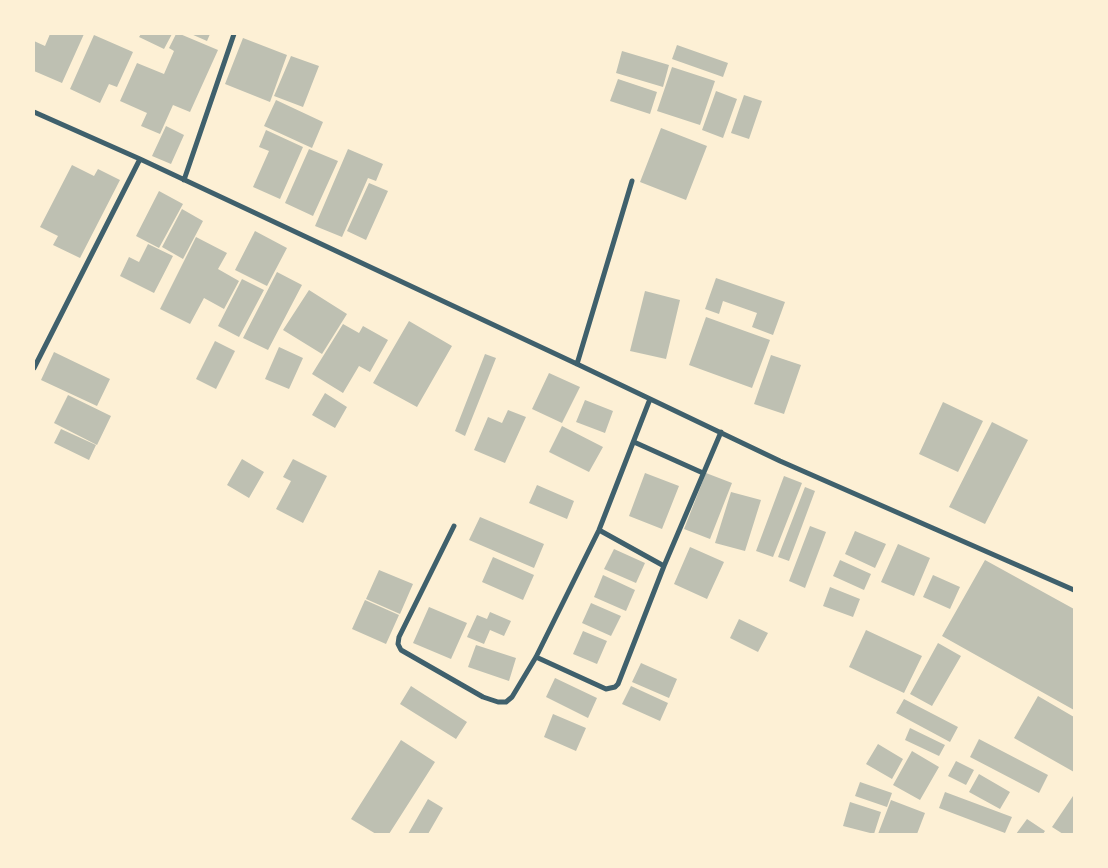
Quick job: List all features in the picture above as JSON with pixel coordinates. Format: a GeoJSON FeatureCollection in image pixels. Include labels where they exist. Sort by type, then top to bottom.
{"type":"FeatureCollection","features":[{"type":"Feature","properties":{"kind":"street"},"geometry":{"type":"LineString","coordinates":[[184,180],[234,34]]}},
{"type":"Feature","properties":{"kind":"street"},"geometry":{"type":"LineString","coordinates":[[34,112],[184,180],[780,461],[1074,590]]}},
{"type":"Feature","properties":{"kind":"street"},"geometry":{"type":"LineString","coordinates":[[34,368],[140,160]]}},
{"type":"Feature","properties":{"kind":"street"},"geometry":{"type":"LineString","coordinates":[[577,364],[632,181]]}},
{"type":"Feature","properties":{"kind":"street"},"geometry":{"type":"LineString","coordinates":[[454,526],[398,637],[398,644],[401,650],[482,698],[506,702],[512,697],[536,657],[599,530],[650,399]]}},
{"type":"Feature","properties":{"kind":"street"},"geometry":{"type":"LineString","coordinates":[[536,657],[606,689],[615,687],[620,681],[664,566],[721,432]]}},
{"type":"Feature","properties":{"kind":"street"},"geometry":{"type":"LineString","coordinates":[[634,442],[703,473]]}},
{"type":"Feature","properties":{"kind":"street"},"geometry":{"type":"LineString","coordinates":[[599,530],[664,566]]}},
{"type":"Feature","properties":{"kind":"building"},"geometry":{"type":"Polygon","coordinates":[[[50,34],[84,34],[62,83],[34,71],[34,41],[45,46],[50,34]]]}},
{"type":"Feature","properties":{"kind":"building"},"geometry":{"type":"Polygon","coordinates":[[[141,34],[172,34],[164,49],[139,37],[141,34]]]}},
{"type":"Feature","properties":{"kind":"building"},"geometry":{"type":"Polygon","coordinates":[[[176,34],[218,50],[190,112],[173,105],[160,134],[141,126],[147,113],[120,101],[137,63],[164,74],[174,51],[169,48],[176,34]]]}},
{"type":"Feature","properties":{"kind":"building"},"geometry":{"type":"Polygon","coordinates":[[[191,34],[210,34],[207,41],[191,34]]]}},
{"type":"Feature","properties":{"kind":"building"},"geometry":{"type":"Polygon","coordinates":[[[94,35],[133,52],[117,87],[109,84],[100,103],[70,89],[94,35]]]}},
{"type":"Feature","properties":{"kind":"building"},"geometry":{"type":"Polygon","coordinates":[[[243,38],[287,55],[270,102],[225,84],[243,38]]]}},
{"type":"Feature","properties":{"kind":"building"},"geometry":{"type":"Polygon","coordinates":[[[677,45],[728,63],[723,77],[672,59],[677,45]]]}},
{"type":"Feature","properties":{"kind":"building"},"geometry":{"type":"Polygon","coordinates":[[[622,51],[669,65],[663,87],[616,73],[622,51]]]}},
{"type":"Feature","properties":{"kind":"building"},"geometry":{"type":"Polygon","coordinates":[[[291,56],[319,66],[303,107],[274,96],[291,56]]]}},
{"type":"Feature","properties":{"kind":"building"},"geometry":{"type":"Polygon","coordinates":[[[672,67],[715,81],[700,125],[657,111],[672,67]]]}},
{"type":"Feature","properties":{"kind":"building"},"geometry":{"type":"Polygon","coordinates":[[[618,79],[657,92],[650,114],[610,101],[618,79]]]}},
{"type":"Feature","properties":{"kind":"building"},"geometry":{"type":"Polygon","coordinates":[[[716,91],[737,99],[723,138],[702,130],[716,91]]]}},
{"type":"Feature","properties":{"kind":"building"},"geometry":{"type":"Polygon","coordinates":[[[744,95],[762,101],[749,139],[731,133],[744,95]]]}},
{"type":"Feature","properties":{"kind":"building"},"geometry":{"type":"Polygon","coordinates":[[[276,100],[323,122],[312,148],[264,126],[276,100]]]}},
{"type":"Feature","properties":{"kind":"building"},"geometry":{"type":"Polygon","coordinates":[[[166,126],[184,135],[171,164],[152,156],[166,126]]]}},
{"type":"Feature","properties":{"kind":"building"},"geometry":{"type":"Polygon","coordinates":[[[661,128],[707,146],[686,200],[640,182],[661,128]]]}},
{"type":"Feature","properties":{"kind":"building"},"geometry":{"type":"Polygon","coordinates":[[[266,130],[303,147],[280,199],[253,187],[269,151],[259,147],[266,130]]]}},
{"type":"Feature","properties":{"kind":"building"},"geometry":{"type":"Polygon","coordinates":[[[309,149],[338,161],[313,216],[285,203],[309,149]]]}},
{"type":"Feature","properties":{"kind":"building"},"geometry":{"type":"Polygon","coordinates":[[[348,149],[383,164],[376,181],[368,178],[342,237],[315,226],[348,149]]]}},
{"type":"Feature","properties":{"kind":"building"},"geometry":{"type":"Polygon","coordinates":[[[72,165],[94,176],[98,169],[120,180],[80,258],[53,245],[58,236],[40,227],[72,165]]]}},
{"type":"Feature","properties":{"kind":"building"},"geometry":{"type":"Polygon","coordinates":[[[369,183],[388,191],[366,240],[347,231],[369,183]]]}},
{"type":"Feature","properties":{"kind":"building"},"geometry":{"type":"Polygon","coordinates":[[[159,191],[183,204],[159,248],[136,236],[159,191]]]}},
{"type":"Feature","properties":{"kind":"building"},"geometry":{"type":"Polygon","coordinates":[[[182,209],[203,221],[183,259],[162,247],[182,209]]]}},
{"type":"Feature","properties":{"kind":"building"},"geometry":{"type":"Polygon","coordinates":[[[255,231],[287,248],[267,286],[235,270],[255,231]]]}},
{"type":"Feature","properties":{"kind":"building"},"geometry":{"type":"Polygon","coordinates":[[[196,237],[227,253],[218,269],[239,281],[224,309],[204,298],[190,324],[160,309],[196,237]]]}},
{"type":"Feature","properties":{"kind":"building"},"geometry":{"type":"Polygon","coordinates":[[[148,244],[173,256],[154,293],[120,276],[129,257],[139,262],[148,244]]]}},
{"type":"Feature","properties":{"kind":"building"},"geometry":{"type":"Polygon","coordinates":[[[277,272],[302,285],[268,350],[243,338],[277,272]]]}},
{"type":"Feature","properties":{"kind":"building"},"geometry":{"type":"Polygon","coordinates":[[[716,278],[785,302],[773,335],[752,327],[757,313],[723,301],[719,314],[705,309],[716,278]]]}},
{"type":"Feature","properties":{"kind":"building"},"geometry":{"type":"Polygon","coordinates":[[[242,279],[264,290],[239,337],[218,326],[242,279]]]}},
{"type":"Feature","properties":{"kind":"building"},"geometry":{"type":"Polygon","coordinates":[[[309,290],[347,314],[322,354],[283,330],[309,290]]]}},
{"type":"Feature","properties":{"kind":"building"},"geometry":{"type":"Polygon","coordinates":[[[645,291],[680,300],[666,359],[630,351],[645,291]]]}},
{"type":"Feature","properties":{"kind":"building"},"geometry":{"type":"Polygon","coordinates":[[[706,317],[770,340],[752,388],[689,365],[706,317]]]}},
{"type":"Feature","properties":{"kind":"building"},"geometry":{"type":"Polygon","coordinates":[[[409,321],[452,346],[417,407],[373,383],[409,321]]]}},
{"type":"Feature","properties":{"kind":"building"},"geometry":{"type":"Polygon","coordinates":[[[343,324],[359,333],[363,326],[388,340],[370,372],[359,366],[343,393],[312,374],[343,324]]]}},
{"type":"Feature","properties":{"kind":"building"},"geometry":{"type":"Polygon","coordinates":[[[215,341],[235,351],[216,389],[196,379],[215,341]]]}},
{"type":"Feature","properties":{"kind":"building"},"geometry":{"type":"Polygon","coordinates":[[[279,347],[303,358],[289,389],[265,379],[279,347]]]}},
{"type":"Feature","properties":{"kind":"building"},"geometry":{"type":"Polygon","coordinates":[[[54,352],[110,379],[97,406],[41,380],[54,352]]]}},
{"type":"Feature","properties":{"kind":"building"},"geometry":{"type":"Polygon","coordinates":[[[485,354],[496,358],[465,436],[455,431],[485,354]]]}},
{"type":"Feature","properties":{"kind":"building"},"geometry":{"type":"Polygon","coordinates":[[[771,355],[801,365],[784,414],[754,404],[771,355]]]}},
{"type":"Feature","properties":{"kind":"building"},"geometry":{"type":"Polygon","coordinates":[[[549,373],[580,387],[562,423],[532,409],[549,373]]]}},
{"type":"Feature","properties":{"kind":"building"},"geometry":{"type":"Polygon","coordinates":[[[325,393],[347,407],[335,428],[312,415],[325,393]]]}},
{"type":"Feature","properties":{"kind":"building"},"geometry":{"type":"Polygon","coordinates":[[[68,395],[111,416],[97,445],[54,423],[68,395]]]}},
{"type":"Feature","properties":{"kind":"building"},"geometry":{"type":"Polygon","coordinates":[[[585,400],[613,411],[605,433],[576,422],[585,400]]]}},
{"type":"Feature","properties":{"kind":"building"},"geometry":{"type":"Polygon","coordinates":[[[943,402],[983,421],[958,472],[919,454],[943,402]]]}},
{"type":"Feature","properties":{"kind":"building"},"geometry":{"type":"Polygon","coordinates":[[[508,410],[526,417],[505,463],[474,450],[488,417],[502,423],[508,410]]]}},
{"type":"Feature","properties":{"kind":"building"},"geometry":{"type":"Polygon","coordinates":[[[992,422],[1028,440],[985,524],[949,507],[992,422]]]}},
{"type":"Feature","properties":{"kind":"building"},"geometry":{"type":"Polygon","coordinates":[[[562,426],[603,447],[589,472],[549,452],[562,426]]]}},
{"type":"Feature","properties":{"kind":"building"},"geometry":{"type":"Polygon","coordinates":[[[61,429],[96,445],[89,460],[54,443],[61,429]]]}},
{"type":"Feature","properties":{"kind":"building"},"geometry":{"type":"Polygon","coordinates":[[[242,459],[264,472],[249,498],[227,485],[242,459]]]}},
{"type":"Feature","properties":{"kind":"building"},"geometry":{"type":"Polygon","coordinates":[[[293,459],[327,476],[303,523],[276,509],[291,481],[283,477],[293,459]]]}},
{"type":"Feature","properties":{"kind":"building"},"geometry":{"type":"Polygon","coordinates":[[[645,473],[679,486],[662,529],[629,516],[645,473]]]}},
{"type":"Feature","properties":{"kind":"building"},"geometry":{"type":"Polygon","coordinates":[[[706,473],[732,483],[710,539],[684,529],[706,473]]]}},
{"type":"Feature","properties":{"kind":"building"},"geometry":{"type":"Polygon","coordinates":[[[784,476],[802,483],[773,557],[756,551],[784,476]]]}},
{"type":"Feature","properties":{"kind":"building"},"geometry":{"type":"Polygon","coordinates":[[[537,485],[574,501],[567,519],[529,503],[537,485]]]}},
{"type":"Feature","properties":{"kind":"building"},"geometry":{"type":"Polygon","coordinates":[[[805,487],[815,491],[789,561],[778,557],[805,487]]]}},
{"type":"Feature","properties":{"kind":"building"},"geometry":{"type":"Polygon","coordinates":[[[731,492],[761,500],[745,551],[715,543],[731,492]]]}},
{"type":"Feature","properties":{"kind":"building"},"geometry":{"type":"Polygon","coordinates":[[[480,517],[544,544],[534,568],[469,540],[480,517]]]}},
{"type":"Feature","properties":{"kind":"building"},"geometry":{"type":"Polygon","coordinates":[[[810,526],[826,532],[805,588],[789,581],[810,526]]]}},
{"type":"Feature","properties":{"kind":"building"},"geometry":{"type":"Polygon","coordinates":[[[855,531],[886,544],[875,568],[845,554],[855,531]]]}},
{"type":"Feature","properties":{"kind":"building"},"geometry":{"type":"Polygon","coordinates":[[[898,544],[930,558],[914,596],[881,582],[898,544]]]}},
{"type":"Feature","properties":{"kind":"building"},"geometry":{"type":"Polygon","coordinates":[[[690,547],[724,562],[707,599],[674,584],[690,547]]]}},
{"type":"Feature","properties":{"kind":"building"},"geometry":{"type":"Polygon","coordinates":[[[614,549],[645,563],[636,583],[604,569],[614,549]]]}},
{"type":"Feature","properties":{"kind":"building"},"geometry":{"type":"Polygon","coordinates":[[[493,557],[534,575],[523,600],[482,582],[493,557]]]}},
{"type":"Feature","properties":{"kind":"building"},"geometry":{"type":"Polygon","coordinates":[[[840,560],[871,574],[864,590],[833,576],[840,560]]]}},
{"type":"Feature","properties":{"kind":"building"},"geometry":{"type":"Polygon","coordinates":[[[985,560],[1074,609],[1074,710],[942,636],[985,560]]]}},
{"type":"Feature","properties":{"kind":"building"},"geometry":{"type":"Polygon","coordinates":[[[379,570],[413,584],[400,614],[366,599],[379,570]]]}},
{"type":"Feature","properties":{"kind":"building"},"geometry":{"type":"Polygon","coordinates":[[[603,575],[635,590],[626,611],[594,597],[603,575]]]}},
{"type":"Feature","properties":{"kind":"building"},"geometry":{"type":"Polygon","coordinates":[[[933,575],[960,587],[950,609],[923,597],[933,575]]]}},
{"type":"Feature","properties":{"kind":"building"},"geometry":{"type":"Polygon","coordinates":[[[830,587],[860,599],[853,617],[823,606],[830,587]]]}},
{"type":"Feature","properties":{"kind":"building"},"geometry":{"type":"Polygon","coordinates":[[[365,600],[399,615],[386,644],[352,629],[365,600]]]}},
{"type":"Feature","properties":{"kind":"building"},"geometry":{"type":"Polygon","coordinates":[[[591,603],[621,616],[611,636],[582,623],[591,603]]]}},
{"type":"Feature","properties":{"kind":"building"},"geometry":{"type":"Polygon","coordinates":[[[429,607],[467,623],[451,659],[413,643],[429,607]]]}},
{"type":"Feature","properties":{"kind":"building"},"geometry":{"type":"Polygon","coordinates":[[[490,612],[511,621],[504,636],[490,630],[484,644],[467,637],[477,615],[487,619],[490,612]]]}},
{"type":"Feature","properties":{"kind":"building"},"geometry":{"type":"Polygon","coordinates":[[[739,619],[768,633],[758,652],[730,638],[739,619]]]}},
{"type":"Feature","properties":{"kind":"building"},"geometry":{"type":"Polygon","coordinates":[[[866,630],[922,656],[904,693],[849,667],[866,630]]]}},
{"type":"Feature","properties":{"kind":"building"},"geometry":{"type":"Polygon","coordinates":[[[583,631],[607,641],[597,664],[573,654],[583,631]]]}},
{"type":"Feature","properties":{"kind":"building"},"geometry":{"type":"Polygon","coordinates":[[[938,643],[961,656],[932,706],[910,694],[938,643]]]}},
{"type":"Feature","properties":{"kind":"building"},"geometry":{"type":"Polygon","coordinates":[[[476,645],[516,658],[509,681],[468,667],[476,645]]]}},
{"type":"Feature","properties":{"kind":"building"},"geometry":{"type":"Polygon","coordinates":[[[641,663],[677,679],[669,698],[632,682],[641,663]]]}},
{"type":"Feature","properties":{"kind":"building"},"geometry":{"type":"Polygon","coordinates":[[[555,678],[597,698],[588,718],[546,697],[555,678]]]}},
{"type":"Feature","properties":{"kind":"building"},"geometry":{"type":"Polygon","coordinates":[[[411,686],[467,722],[456,739],[400,704],[411,686]]]}},
{"type":"Feature","properties":{"kind":"building"},"geometry":{"type":"Polygon","coordinates":[[[631,686],[668,703],[660,721],[622,704],[631,686]]]}},
{"type":"Feature","properties":{"kind":"building"},"geometry":{"type":"Polygon","coordinates":[[[1038,696],[1074,717],[1074,772],[1014,738],[1038,696]]]}},
{"type":"Feature","properties":{"kind":"building"},"geometry":{"type":"Polygon","coordinates":[[[904,699],[958,727],[950,742],[896,713],[904,699]]]}},
{"type":"Feature","properties":{"kind":"building"},"geometry":{"type":"Polygon","coordinates":[[[553,714],[586,728],[576,751],[544,737],[553,714]]]}},
{"type":"Feature","properties":{"kind":"building"},"geometry":{"type":"Polygon","coordinates":[[[910,728],[945,745],[939,756],[905,740],[910,728]]]}},
{"type":"Feature","properties":{"kind":"building"},"geometry":{"type":"Polygon","coordinates":[[[979,739],[1048,775],[1039,793],[970,757],[979,739]]]}},
{"type":"Feature","properties":{"kind":"building"},"geometry":{"type":"Polygon","coordinates":[[[401,740],[435,762],[389,834],[376,834],[351,819],[401,740]]]}},
{"type":"Feature","properties":{"kind":"building"},"geometry":{"type":"Polygon","coordinates":[[[878,744],[903,759],[892,779],[866,764],[878,744]]]}},
{"type":"Feature","properties":{"kind":"building"},"geometry":{"type":"Polygon","coordinates":[[[912,751],[939,767],[920,800],[893,785],[912,751]]]}},
{"type":"Feature","properties":{"kind":"building"},"geometry":{"type":"Polygon","coordinates":[[[956,761],[974,770],[966,785],[948,776],[956,761]]]}},
{"type":"Feature","properties":{"kind":"building"},"geometry":{"type":"Polygon","coordinates":[[[979,774],[1010,792],[1000,809],[969,792],[979,774]]]}},
{"type":"Feature","properties":{"kind":"building"},"geometry":{"type":"Polygon","coordinates":[[[860,782],[892,793],[887,807],[855,796],[860,782]]]}},
{"type":"Feature","properties":{"kind":"building"},"geometry":{"type":"Polygon","coordinates":[[[945,792],[1012,817],[1005,833],[939,808],[945,792]]]}},
{"type":"Feature","properties":{"kind":"building"},"geometry":{"type":"Polygon","coordinates":[[[1073,796],[1074,831],[1072,834],[1063,834],[1052,827],[1073,796]]]}},
{"type":"Feature","properties":{"kind":"building"},"geometry":{"type":"Polygon","coordinates":[[[428,799],[443,808],[428,834],[408,834],[428,799]]]}},
{"type":"Feature","properties":{"kind":"building"},"geometry":{"type":"Polygon","coordinates":[[[891,800],[925,813],[917,834],[878,834],[891,800]]]}},
{"type":"Feature","properties":{"kind":"building"},"geometry":{"type":"Polygon","coordinates":[[[850,802],[881,812],[874,834],[843,826],[850,802]]]}},
{"type":"Feature","properties":{"kind":"building"},"geometry":{"type":"Polygon","coordinates":[[[1027,819],[1045,831],[1043,834],[1016,834],[1027,819]]]}}]}
